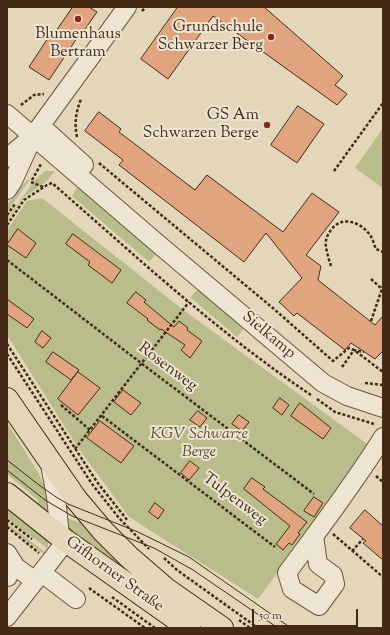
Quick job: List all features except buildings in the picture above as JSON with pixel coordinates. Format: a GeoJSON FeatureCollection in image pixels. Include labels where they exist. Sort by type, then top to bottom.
{"type":"FeatureCollection","features":[{"type":"Feature","properties":{"kind":"main road","name":"Gifhorner Straße"},"geometry":{"type":"LineString","coordinates":[[7,399],[76,499],[103,531],[129,557],[166,589],[228,623]]}},
{"type":"Feature","properties":{"kind":"main road","name":"Gifhorner Straße"},"geometry":{"type":"LineString","coordinates":[[7,494],[63,539],[189,628]]}},
{"type":"Feature","properties":{"kind":"street"},"geometry":{"type":"LineString","coordinates":[[7,190],[13,181],[37,131],[127,10]]}},
{"type":"Feature","properties":{"kind":"street","name":"Sielkamp"},"geometry":{"type":"LineString","coordinates":[[7,114],[37,131],[162,248],[323,383],[347,396],[383,408]]}},
{"type":"Feature","properties":{"kind":"street"},"geometry":{"type":"LineString","coordinates":[[7,158],[37,131]]}},
{"type":"Feature","properties":{"kind":"street"},"geometry":{"type":"LineString","coordinates":[[318,530],[364,467],[379,430]]}},
{"type":"Feature","properties":{"kind":"street","name":"Gifhorner Straße"},"geometry":{"type":"LineString","coordinates":[[50,462],[63,539]]}},
{"type":"Feature","properties":{"kind":"street"},"geometry":{"type":"LineString","coordinates":[[7,617],[42,572],[63,539]]}},
{"type":"Feature","properties":{"kind":"street"},"geometry":{"type":"LineString","coordinates":[[9,570],[42,572],[80,592]]}},
{"type":"Feature","properties":{"kind":"path"},"geometry":{"type":"LineString","coordinates":[[127,10],[146,7]]}},
{"type":"Feature","properties":{"kind":"path"},"geometry":{"type":"LineString","coordinates":[[78,140],[76,110],[83,94]]}},
{"type":"Feature","properties":{"kind":"path"},"geometry":{"type":"LineString","coordinates":[[334,171],[383,103]]}},
{"type":"Feature","properties":{"kind":"path"},"geometry":{"type":"LineString","coordinates":[[98,162],[274,309],[333,361],[349,348],[364,352]]}},
{"type":"Feature","properties":{"kind":"path"},"geometry":{"type":"LineString","coordinates":[[31,182],[43,188]]}},
{"type":"Feature","properties":{"kind":"path"},"geometry":{"type":"LineString","coordinates":[[7,225],[24,200],[52,183],[188,302],[242,346],[335,412],[379,430]]}},
{"type":"Feature","properties":{"kind":"path"},"geometry":{"type":"LineString","coordinates":[[331,266],[326,247],[327,235],[333,227],[340,222],[352,221],[360,226],[370,235],[376,249],[383,252]]}},
{"type":"Feature","properties":{"kind":"path","name":"Rosenweg"},"geometry":{"type":"LineString","coordinates":[[7,260],[141,364],[314,494]]}},
{"type":"Feature","properties":{"kind":"path"},"geometry":{"type":"LineString","coordinates":[[371,279],[383,288],[371,321]]}},
{"type":"Feature","properties":{"kind":"path"},"geometry":{"type":"LineString","coordinates":[[76,448],[188,302]]}},
{"type":"Feature","properties":{"kind":"path"},"geometry":{"type":"LineString","coordinates":[[7,344],[97,482],[128,521]]}},
{"type":"Feature","properties":{"kind":"path"},"geometry":{"type":"LineString","coordinates":[[342,367],[354,350]]}},
{"type":"Feature","properties":{"kind":"path"},"geometry":{"type":"LineString","coordinates":[[354,350],[383,372]]}},
{"type":"Feature","properties":{"kind":"path"},"geometry":{"type":"LineString","coordinates":[[7,354],[92,484],[119,518],[154,553]]}},
{"type":"Feature","properties":{"kind":"path"},"geometry":{"type":"LineString","coordinates":[[365,383],[383,386]]}},
{"type":"Feature","properties":{"kind":"path"},"geometry":{"type":"LineString","coordinates":[[61,405],[90,430]]}},
{"type":"Feature","properties":{"kind":"path","name":"Tulpenweg"},"geometry":{"type":"LineString","coordinates":[[102,416],[275,547]]}},
{"type":"Feature","properties":{"kind":"path"},"geometry":{"type":"LineString","coordinates":[[7,528],[42,572]]}},
{"type":"Feature","properties":{"kind":"path"},"geometry":{"type":"LineString","coordinates":[[318,530],[352,551],[383,577]]}},
{"type":"Feature","properties":{"kind":"path"},"geometry":{"type":"LineString","coordinates":[[352,551],[363,539]]}},
{"type":"Feature","properties":{"kind":"path"},"geometry":{"type":"LineString","coordinates":[[164,558],[187,577],[258,628]]}},
{"type":"Feature","properties":{"kind":"path"},"geometry":{"type":"LineString","coordinates":[[80,592],[145,628]]}},
{"type":"Feature","properties":{"kind":"path"},"geometry":{"type":"LineString","coordinates":[[228,623],[250,628]]}},
{"type":"Feature","properties":{"kind":"green space"},"geometry":{"type":"Polygon","coordinates":[[[383,128],[383,188],[355,168],[383,128]]]}},
{"type":"Feature","properties":{"kind":"green space"},"geometry":{"type":"Polygon","coordinates":[[[45,171],[55,171],[46,182],[24,197],[7,221],[34,181],[45,171]]]}},
{"type":"Feature","properties":{"kind":"green space"},"geometry":{"type":"Polygon","coordinates":[[[31,178],[7,212],[7,205],[24,183],[31,178]]]}},
{"type":"Feature","properties":{"kind":"green space"},"geometry":{"type":"Polygon","coordinates":[[[78,186],[157,253],[149,262],[72,196],[78,186]]]}},
{"type":"Feature","properties":{"kind":"green space","name":"KGV Schwarze Berge"},"geometry":{"type":"Polygon","coordinates":[[[42,198],[182,309],[370,446],[258,599],[129,517],[77,446],[7,335],[7,230],[27,201],[42,198]]]}},
{"type":"Feature","properties":{"kind":"green space"},"geometry":{"type":"Polygon","coordinates":[[[198,289],[243,328],[237,337],[190,297],[198,289]]]}},
{"type":"Feature","properties":{"kind":"green space"},"geometry":{"type":"Polygon","coordinates":[[[7,423],[38,472],[61,514],[47,505],[46,514],[37,507],[38,500],[7,474],[7,423]]]}},
{"type":"Feature","properties":{"kind":"green space"},"geometry":{"type":"Polygon","coordinates":[[[7,506],[48,538],[48,549],[7,518],[7,506]]]}},
{"type":"Feature","properties":{"kind":"green space"},"geometry":{"type":"Polygon","coordinates":[[[61,514],[90,526],[207,628],[199,628],[73,535],[62,521],[61,514]]]}},
{"type":"Feature","properties":{"kind":"green space"},"geometry":{"type":"Polygon","coordinates":[[[7,523],[46,553],[45,555],[7,526],[7,523]]]}},
{"type":"Feature","properties":{"kind":"tram line"},"geometry":{"type":"LineString","coordinates":[[7,460],[39,485],[68,504],[138,532],[189,557],[291,628]]}},
{"type":"Feature","properties":{"kind":"tram line"},"geometry":{"type":"LineString","coordinates":[[7,470],[45,500],[72,516],[154,548],[193,570],[278,628]]}},
{"type":"Feature","properties":{"kind":"place","name":"Blumenhaus Bertram"},"geometry":{"type":"Point","coordinates":[78,19]}},
{"type":"Feature","properties":{"kind":"place","name":"Grundschule Schwarzer Berg"},"geometry":{"type":"Point","coordinates":[271,37]}},
{"type":"Feature","properties":{"kind":"place","name":"GS Am Schwarzen Berge"},"geometry":{"type":"Point","coordinates":[267,125]}}]}
